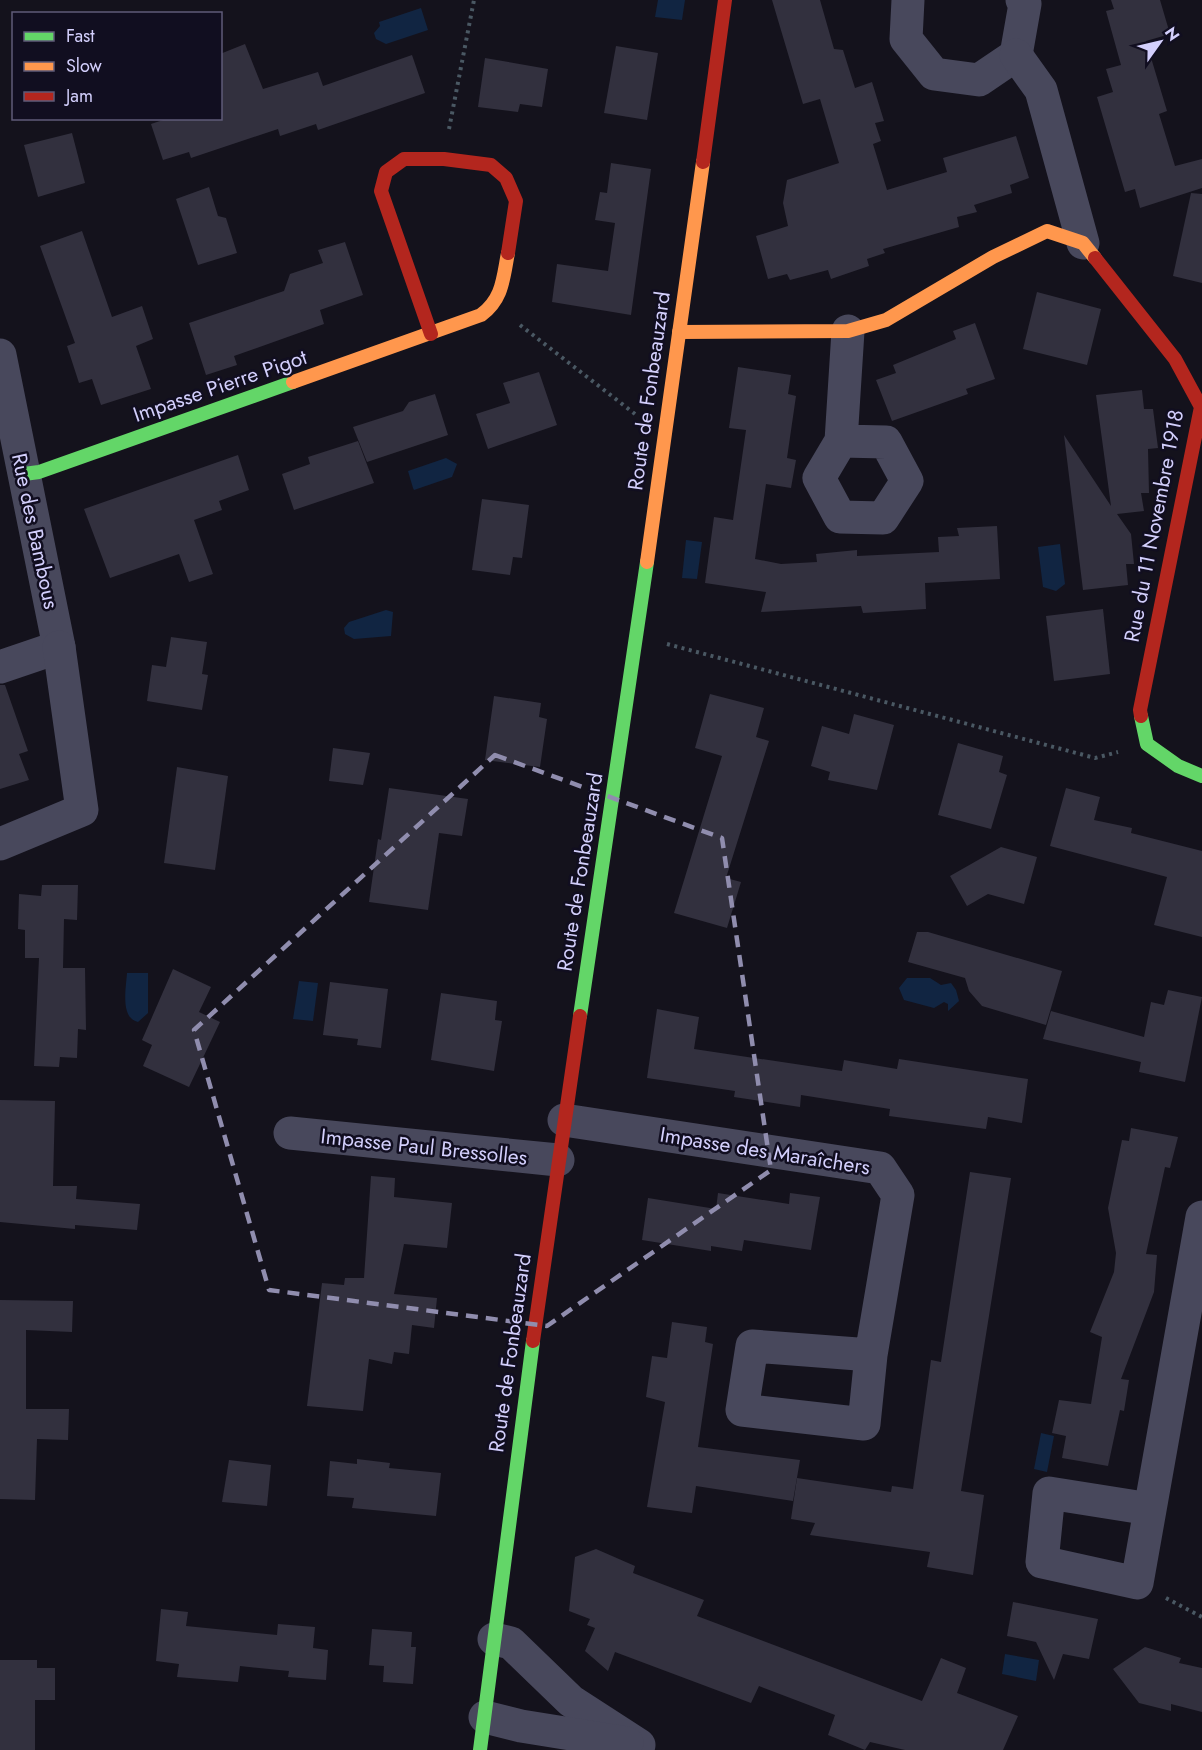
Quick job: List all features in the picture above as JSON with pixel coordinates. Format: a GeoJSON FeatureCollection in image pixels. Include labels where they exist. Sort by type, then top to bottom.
{"type":"FeatureCollection","features":[{"type":"Feature","properties":{"kind":"street","name":"Route de Fonbeauzard"},"geometry":{"type":"LineString","coordinates":[[480,1750],[558,1160],[637,636],[725,0]]}},
{"type":"Feature","properties":{"kind":"street"},"geometry":{"type":"LineString","coordinates":[[908,0],[906,39],[934,74],[979,80],[1016,55]]}},
{"type":"Feature","properties":{"kind":"street"},"geometry":{"type":"LineString","coordinates":[[1022,0],[1025,4],[1016,55],[1041,90],[1083,243]]}},
{"type":"Feature","properties":{"kind":"street"},"geometry":{"type":"LineString","coordinates":[[431,334],[381,191],[386,172],[404,159],[444,159],[492,165],[506,178],[516,201],[501,293],[495,306]]}},
{"type":"Feature","properties":{"kind":"street"},"geometry":{"type":"LineString","coordinates":[[679,332],[848,331],[886,320],[993,257],[1047,231],[1083,243]]}},
{"type":"Feature","properties":{"kind":"street","name":"Rue du 11 Novembre 1918"},"geometry":{"type":"LineString","coordinates":[[1083,243],[1175,359],[1201,407],[1140,710],[1147,744]]}},
{"type":"Feature","properties":{"kind":"street","name":"Impasse Pierre Pigot"},"geometry":{"type":"LineString","coordinates":[[24,474],[39,472],[431,334],[480,316],[495,306]]}},
{"type":"Feature","properties":{"kind":"street"},"geometry":{"type":"LineString","coordinates":[[842,441],[848,331]]}},
{"type":"Feature","properties":{"kind":"street","name":"Rue des Bambous"},"geometry":{"type":"LineString","coordinates":[[0,355],[59,647],[82,810],[0,844]]}},
{"type":"Feature","properties":{"kind":"street"},"geometry":{"type":"LineString","coordinates":[[0,667],[59,647]]}},
{"type":"Feature","properties":{"kind":"street"},"geometry":{"type":"LineString","coordinates":[[1147,744],[1178,766],[1202,776]]}},
{"type":"Feature","properties":{"kind":"street","name":"Impasse des Maraîchers"},"geometry":{"type":"LineString","coordinates":[[564,1120],[880,1168],[898,1195],[871,1355]]}},
{"type":"Feature","properties":{"kind":"street","name":"Impasse Paul Bressolles"},"geometry":{"type":"LineString","coordinates":[[290,1133],[558,1160]]}},
{"type":"Feature","properties":{"kind":"street"},"geometry":{"type":"LineString","coordinates":[[1150,1509],[1049,1493],[1042,1562],[1137,1583],[1202,1217]]}},
{"type":"Feature","properties":{"kind":"street"},"geometry":{"type":"LineString","coordinates":[[494,1639],[511,1643],[571,1701],[643,1748]]}},
{"type":"Feature","properties":{"kind":"street"},"geometry":{"type":"LineString","coordinates":[[485,1717],[521,1726],[643,1748]]}},
{"type":"Feature","properties":{"kind":"path"},"geometry":{"type":"LineString","coordinates":[[444,159],[474,0]]}},
{"type":"Feature","properties":{"kind":"path"},"geometry":{"type":"LineString","coordinates":[[495,306],[637,416],[665,421]]}},
{"type":"Feature","properties":{"kind":"path"},"geometry":{"type":"LineString","coordinates":[[637,636],[1095,758],[1147,744]]}},
{"type":"Feature","properties":{"kind":"path"},"geometry":{"type":"LineString","coordinates":[[1137,1583],[1202,1617]]}},
{"type":"Feature","properties":{"kind":"highlighted area"},"geometry":{"type":"Polygon","coordinates":[[[495,755],[722,838],[771,1170],[547,1326],[269,1290],[194,1030],[495,755]]]}},
{"type":"Feature","properties":{"kind":"water"},"geometry":{"type":"Polygon","coordinates":[[[658,0],[685,0],[682,20],[655,17],[658,0]]]}},
{"type":"Feature","properties":{"kind":"water"},"geometry":{"type":"Polygon","coordinates":[[[421,8],[428,30],[386,44],[376,39],[374,33],[380,26],[379,22],[421,8]]]}},
{"type":"Feature","properties":{"kind":"water"},"geometry":{"type":"Polygon","coordinates":[[[446,458],[457,464],[452,477],[414,490],[408,471],[446,458]]]}},
{"type":"Feature","properties":{"kind":"water"},"geometry":{"type":"Polygon","coordinates":[[[686,540],[702,542],[697,579],[682,578],[686,540]]]}},
{"type":"Feature","properties":{"kind":"water"},"geometry":{"type":"Polygon","coordinates":[[[1060,544],[1065,584],[1056,591],[1043,587],[1038,547],[1060,544]]]}},
{"type":"Feature","properties":{"kind":"water"},"geometry":{"type":"Polygon","coordinates":[[[386,610],[393,612],[391,636],[354,639],[345,634],[344,628],[349,622],[386,610]]]}},
{"type":"Feature","properties":{"kind":"water"},"geometry":{"type":"Polygon","coordinates":[[[127,973],[148,973],[148,1013],[138,1022],[132,1019],[126,1009],[127,973]]]}},
{"type":"Feature","properties":{"kind":"water"},"geometry":{"type":"Polygon","coordinates":[[[907,978],[930,978],[941,985],[951,983],[959,1001],[948,1011],[948,1004],[944,1002],[934,1008],[904,1000],[899,988],[907,978]]]}},
{"type":"Feature","properties":{"kind":"water"},"geometry":{"type":"Polygon","coordinates":[[[299,981],[318,983],[313,1021],[293,1019],[299,981]]]}},
{"type":"Feature","properties":{"kind":"water"},"geometry":{"type":"Polygon","coordinates":[[[1041,1433],[1054,1436],[1047,1472],[1034,1469],[1041,1433]]]}},
{"type":"Feature","properties":{"kind":"water"},"geometry":{"type":"Polygon","coordinates":[[[1005,1654],[1039,1660],[1036,1681],[1002,1674],[1005,1654]]]}},
{"type":"Feature","properties":{"kind":"building"},"geometry":{"type":"Polygon","coordinates":[[[772,0],[820,0],[834,49],[843,50],[855,88],[872,82],[884,121],[875,123],[881,141],[873,144],[887,190],[947,172],[943,158],[1016,136],[1029,178],[1010,185],[1012,193],[974,205],[977,212],[957,217],[959,227],[883,249],[885,253],[867,259],[869,266],[831,279],[828,270],[790,280],[787,274],[768,279],[756,236],[788,226],[783,203],[787,180],[839,163],[820,99],[803,104],[772,0]]]}},
{"type":"Feature","properties":{"kind":"building"},"geometry":{"type":"Polygon","coordinates":[[[1111,0],[1160,0],[1170,34],[1146,41],[1167,111],[1159,114],[1175,166],[1202,159],[1202,188],[1140,208],[1135,189],[1125,192],[1097,97],[1113,92],[1106,69],[1121,65],[1106,11],[1114,9],[1111,0]]]}},
{"type":"Feature","properties":{"kind":"building"},"geometry":{"type":"Polygon","coordinates":[[[245,44],[263,89],[318,72],[323,86],[412,55],[425,93],[318,130],[316,124],[280,136],[278,129],[191,158],[189,152],[163,160],[151,124],[163,120],[222,120],[222,53],[245,44]]]}},
{"type":"Feature","properties":{"kind":"building"},"geometry":{"type":"Polygon","coordinates":[[[616,46],[658,53],[647,120],[604,113],[616,46]]]}},
{"type":"Feature","properties":{"kind":"building"},"geometry":{"type":"Polygon","coordinates":[[[485,58],[548,69],[542,107],[520,104],[518,112],[478,107],[485,58]]]}},
{"type":"Feature","properties":{"kind":"building"},"geometry":{"type":"Polygon","coordinates":[[[72,133],[85,183],[38,197],[24,145],[72,133]]]}},
{"type":"Feature","properties":{"kind":"building"},"geometry":{"type":"Polygon","coordinates":[[[611,163],[651,169],[631,315],[552,302],[557,264],[608,271],[615,223],[595,220],[600,192],[607,193],[611,163]]]}},
{"type":"Feature","properties":{"kind":"building"},"geometry":{"type":"Polygon","coordinates":[[[209,187],[218,216],[226,218],[237,253],[198,265],[176,199],[209,187]]]}},
{"type":"Feature","properties":{"kind":"building"},"geometry":{"type":"Polygon","coordinates":[[[1191,193],[1202,194],[1202,283],[1173,276],[1191,193]]]}},
{"type":"Feature","properties":{"kind":"building"},"geometry":{"type":"Polygon","coordinates":[[[82,231],[112,317],[142,306],[153,339],[136,346],[151,389],[101,405],[92,379],[79,383],[67,346],[75,343],[40,246],[82,231]]]}},
{"type":"Feature","properties":{"kind":"building"},"geometry":{"type":"Polygon","coordinates":[[[345,242],[363,295],[320,310],[324,324],[234,356],[237,365],[206,375],[189,323],[284,291],[290,274],[323,263],[318,250],[345,242]]]}},
{"type":"Feature","properties":{"kind":"building"},"geometry":{"type":"Polygon","coordinates":[[[1037,292],[1101,309],[1087,365],[1023,349],[1037,292]]]}},
{"type":"Feature","properties":{"kind":"building"},"geometry":{"type":"Polygon","coordinates":[[[975,323],[995,379],[966,389],[968,394],[892,421],[876,380],[896,373],[893,365],[956,339],[953,331],[975,323]]]}},
{"type":"Feature","properties":{"kind":"building"},"geometry":{"type":"Polygon","coordinates":[[[738,367],[791,375],[788,394],[796,396],[787,458],[796,460],[791,488],[766,484],[755,559],[781,564],[817,562],[816,554],[857,550],[857,556],[939,552],[938,537],[959,536],[957,528],[997,526],[1000,579],[925,583],[926,609],[863,613],[861,606],[761,612],[766,592],[705,583],[714,517],[733,520],[746,430],[729,428],[738,367]]]}},
{"type":"Feature","properties":{"kind":"building"},"geometry":{"type":"Polygon","coordinates":[[[539,372],[557,425],[488,449],[476,414],[510,403],[503,383],[539,372]]]}},
{"type":"Feature","properties":{"kind":"building"},"geometry":{"type":"Polygon","coordinates":[[[1142,390],[1144,409],[1153,409],[1158,448],[1148,449],[1149,493],[1141,493],[1144,511],[1117,514],[1131,534],[1134,564],[1126,564],[1128,585],[1083,590],[1064,435],[1111,506],[1096,395],[1142,390]]]}},
{"type":"Feature","properties":{"kind":"building"},"geometry":{"type":"Polygon","coordinates":[[[435,394],[448,435],[367,462],[353,427],[403,411],[409,402],[435,394]]]}},
{"type":"Feature","properties":{"kind":"building"},"geometry":{"type":"Polygon","coordinates":[[[358,441],[374,483],[294,510],[282,474],[310,464],[308,457],[358,441]]]}},
{"type":"Feature","properties":{"kind":"building"},"geometry":{"type":"Polygon","coordinates":[[[238,455],[249,490],[219,501],[222,510],[194,520],[213,574],[189,582],[179,554],[110,578],[84,509],[238,455]]]}},
{"type":"Feature","properties":{"kind":"building"},"geometry":{"type":"Polygon","coordinates":[[[482,499],[529,505],[522,558],[513,557],[510,575],[472,570],[482,499]]]}},
{"type":"Feature","properties":{"kind":"building"},"geometry":{"type":"Polygon","coordinates":[[[1103,609],[1110,674],[1054,681],[1046,616],[1103,609]]]}},
{"type":"Feature","properties":{"kind":"building"},"geometry":{"type":"Polygon","coordinates":[[[171,637],[207,642],[202,674],[208,675],[202,710],[147,701],[152,665],[166,667],[171,637]]]}},
{"type":"Feature","properties":{"kind":"building"},"geometry":{"type":"Polygon","coordinates":[[[0,685],[5,685],[28,751],[19,754],[29,780],[0,789],[0,685]]]}},
{"type":"Feature","properties":{"kind":"building"},"geometry":{"type":"Polygon","coordinates":[[[710,694],[764,708],[756,737],[769,741],[726,878],[741,882],[727,928],[674,913],[722,756],[695,748],[710,694]]]}},
{"type":"Feature","properties":{"kind":"building"},"geometry":{"type":"Polygon","coordinates":[[[494,696],[541,703],[539,717],[547,719],[540,767],[485,760],[494,696]]]}},
{"type":"Feature","properties":{"kind":"building"},"geometry":{"type":"Polygon","coordinates":[[[854,714],[894,725],[877,790],[828,780],[830,772],[811,766],[822,726],[849,734],[854,714]]]}},
{"type":"Feature","properties":{"kind":"building"},"geometry":{"type":"Polygon","coordinates":[[[958,743],[1003,756],[999,772],[1007,775],[991,829],[938,815],[958,743]]]}},
{"type":"Feature","properties":{"kind":"building"},"geometry":{"type":"Polygon","coordinates":[[[333,748],[370,753],[363,785],[329,781],[333,748]]]}},
{"type":"Feature","properties":{"kind":"building"},"geometry":{"type":"Polygon","coordinates":[[[177,767],[228,776],[215,870],[164,863],[177,767]]]}},
{"type":"Feature","properties":{"kind":"building"},"geometry":{"type":"Polygon","coordinates":[[[389,788],[468,799],[462,836],[439,833],[428,910],[369,902],[378,839],[381,840],[389,788]]]}},
{"type":"Feature","properties":{"kind":"building"},"geometry":{"type":"Polygon","coordinates":[[[1066,788],[1100,797],[1094,820],[1132,828],[1131,833],[1202,851],[1202,937],[1154,925],[1167,877],[1050,846],[1066,788]]]}},
{"type":"Feature","properties":{"kind":"building"},"geometry":{"type":"Polygon","coordinates":[[[1001,847],[1037,857],[1024,904],[988,894],[967,906],[950,876],[1001,847]]]}},
{"type":"Feature","properties":{"kind":"building"},"geometry":{"type":"Polygon","coordinates":[[[42,885],[78,885],[77,920],[64,919],[63,968],[85,968],[86,1030],[78,1029],[77,1058],[60,1057],[59,1067],[34,1066],[39,958],[25,958],[25,930],[18,929],[19,894],[41,896],[42,885]]]}},
{"type":"Feature","properties":{"kind":"building"},"geometry":{"type":"Polygon","coordinates":[[[917,932],[928,932],[1062,971],[1046,1025],[982,1006],[969,991],[965,978],[908,962],[917,932]]]}},
{"type":"Feature","properties":{"kind":"building"},"geometry":{"type":"Polygon","coordinates":[[[173,969],[211,987],[199,1012],[220,1022],[189,1087],[143,1066],[152,1045],[142,1040],[173,969]]]}},
{"type":"Feature","properties":{"kind":"building"},"geometry":{"type":"Polygon","coordinates":[[[330,982],[388,989],[381,1048],[357,1045],[358,1039],[323,1035],[330,982]]]}},
{"type":"Feature","properties":{"kind":"building"},"geometry":{"type":"Polygon","coordinates":[[[1168,990],[1202,997],[1185,1082],[1139,1072],[1141,1062],[1043,1039],[1051,1011],[1144,1037],[1151,1002],[1164,1005],[1168,990]]]}},
{"type":"Feature","properties":{"kind":"building"},"geometry":{"type":"Polygon","coordinates":[[[441,993],[497,1001],[495,1020],[502,1021],[494,1071],[431,1060],[441,993]]]}},
{"type":"Feature","properties":{"kind":"building"},"geometry":{"type":"Polygon","coordinates":[[[657,1009],[699,1017],[694,1049],[842,1071],[844,1060],[897,1069],[899,1059],[1028,1079],[1022,1123],[988,1117],[986,1129],[889,1116],[890,1109],[801,1095],[800,1107],[734,1097],[735,1091],[647,1078],[657,1009]]]}},
{"type":"Feature","properties":{"kind":"building"},"geometry":{"type":"Polygon","coordinates":[[[0,1100],[55,1101],[53,1186],[77,1186],[76,1199],[140,1204],[137,1230],[75,1225],[75,1229],[0,1222],[0,1100]]]}},
{"type":"Feature","properties":{"kind":"building"},"geometry":{"type":"Polygon","coordinates":[[[1131,1128],[1178,1137],[1170,1168],[1165,1167],[1146,1254],[1157,1255],[1154,1292],[1121,1379],[1129,1380],[1124,1411],[1120,1410],[1108,1466],[1062,1458],[1066,1436],[1052,1433],[1059,1400],[1091,1404],[1102,1337],[1090,1332],[1114,1272],[1116,1253],[1108,1208],[1122,1140],[1129,1141],[1131,1128]]]}},
{"type":"Feature","properties":{"kind":"building"},"geometry":{"type":"Polygon","coordinates":[[[970,1172],[1011,1178],[961,1491],[984,1495],[973,1575],[927,1567],[930,1552],[810,1535],[815,1523],[791,1519],[797,1478],[891,1492],[892,1486],[913,1489],[931,1360],[941,1362],[970,1172]]]}},
{"type":"Feature","properties":{"kind":"building"},"geometry":{"type":"Polygon","coordinates":[[[371,1176],[395,1178],[394,1197],[452,1203],[447,1248],[404,1244],[394,1294],[437,1298],[434,1328],[412,1325],[409,1354],[394,1352],[392,1364],[369,1359],[363,1411],[307,1406],[322,1283],[344,1285],[345,1278],[364,1278],[371,1176]]]}},
{"type":"Feature","properties":{"kind":"building"},"geometry":{"type":"Polygon","coordinates":[[[718,1193],[789,1204],[790,1193],[820,1197],[811,1250],[744,1240],[742,1251],[711,1246],[711,1251],[642,1240],[648,1198],[716,1209],[718,1193]]]}},
{"type":"Feature","properties":{"kind":"building"},"geometry":{"type":"Polygon","coordinates":[[[0,1300],[73,1301],[72,1332],[26,1330],[26,1409],[69,1409],[68,1440],[37,1439],[35,1500],[0,1499],[0,1300]]]}},
{"type":"Feature","properties":{"kind":"building"},"geometry":{"type":"Polygon","coordinates":[[[672,1322],[707,1327],[705,1342],[713,1344],[698,1447],[800,1460],[793,1501],[696,1486],[692,1513],[647,1507],[665,1402],[646,1397],[652,1356],[667,1358],[672,1322]]]}},
{"type":"Feature","properties":{"kind":"building"},"geometry":{"type":"Polygon","coordinates":[[[357,1459],[390,1463],[389,1468],[441,1473],[436,1516],[352,1508],[354,1498],[327,1496],[330,1461],[357,1464],[357,1459]]]}},
{"type":"Feature","properties":{"kind":"building"},"geometry":{"type":"Polygon","coordinates":[[[229,1460],[271,1465],[267,1506],[222,1502],[229,1460]]]}},
{"type":"Feature","properties":{"kind":"building"},"geometry":{"type":"Polygon","coordinates":[[[596,1549],[635,1566],[633,1573],[704,1600],[697,1616],[922,1701],[941,1658],[966,1668],[957,1693],[1018,1716],[1003,1750],[905,1750],[870,1742],[865,1750],[828,1735],[835,1715],[759,1686],[751,1703],[615,1652],[608,1671],[585,1651],[595,1628],[587,1625],[590,1619],[569,1611],[575,1557],[596,1549]]]}},
{"type":"Feature","properties":{"kind":"building"},"geometry":{"type":"Polygon","coordinates":[[[1013,1602],[1098,1619],[1089,1659],[1063,1654],[1054,1680],[1036,1642],[1007,1636],[1013,1602]]]}},
{"type":"Feature","properties":{"kind":"building"},"geometry":{"type":"Polygon","coordinates":[[[161,1609],[188,1612],[186,1626],[277,1635],[278,1624],[315,1627],[313,1648],[328,1650],[326,1680],[288,1677],[289,1671],[240,1666],[238,1682],[177,1677],[179,1664],[156,1661],[161,1609]]]}},
{"type":"Feature","properties":{"kind":"building"},"geometry":{"type":"Polygon","coordinates":[[[372,1629],[412,1632],[411,1647],[416,1647],[413,1684],[383,1682],[384,1666],[369,1665],[372,1629]]]}},
{"type":"Feature","properties":{"kind":"building"},"geometry":{"type":"Polygon","coordinates":[[[1145,1647],[1181,1658],[1179,1663],[1202,1668],[1202,1712],[1171,1704],[1171,1711],[1139,1703],[1113,1669],[1145,1647]]]}},
{"type":"Feature","properties":{"kind":"building"},"geometry":{"type":"Polygon","coordinates":[[[0,1660],[37,1660],[37,1668],[55,1668],[55,1700],[35,1700],[35,1750],[0,1750],[0,1660]]]}},
{"type":"Feature","properties":{"kind":"traffic: fast"},"geometry":{"type":"LineString","coordinates":[[24,474],[39,472],[293,382]]}},
{"type":"Feature","properties":{"kind":"traffic: fast"},"geometry":{"type":"LineString","coordinates":[[580,1016],[647,562]]}},
{"type":"Feature","properties":{"kind":"traffic: fast"},"geometry":{"type":"LineString","coordinates":[[1141,716],[1147,744],[1178,766],[1202,776]]}},
{"type":"Feature","properties":{"kind":"traffic: fast"},"geometry":{"type":"LineString","coordinates":[[480,1750],[533,1341]]}},
{"type":"Feature","properties":{"kind":"traffic: slow"},"geometry":{"type":"LineString","coordinates":[[647,562],[703,162]]}},
{"type":"Feature","properties":{"kind":"traffic: slow"},"geometry":{"type":"LineString","coordinates":[[679,332],[848,331],[886,320],[993,257],[1047,231],[1083,243],[1095,258]]}},
{"type":"Feature","properties":{"kind":"traffic: slow"},"geometry":{"type":"LineString","coordinates":[[293,382],[481,315],[498,295],[508,253]]}},
{"type":"Feature","properties":{"kind":"traffic: jam"},"geometry":{"type":"LineString","coordinates":[[703,162],[725,0]]}},
{"type":"Feature","properties":{"kind":"traffic: jam"},"geometry":{"type":"LineString","coordinates":[[431,334],[381,191],[386,172],[404,159],[444,159],[491,165],[506,178],[516,201],[508,253]]}},
{"type":"Feature","properties":{"kind":"traffic: jam"},"geometry":{"type":"LineString","coordinates":[[1095,258],[1175,359],[1201,407],[1140,710],[1141,716]]}},
{"type":"Feature","properties":{"kind":"traffic: jam"},"geometry":{"type":"LineString","coordinates":[[533,1341],[580,1016]]}}]}
